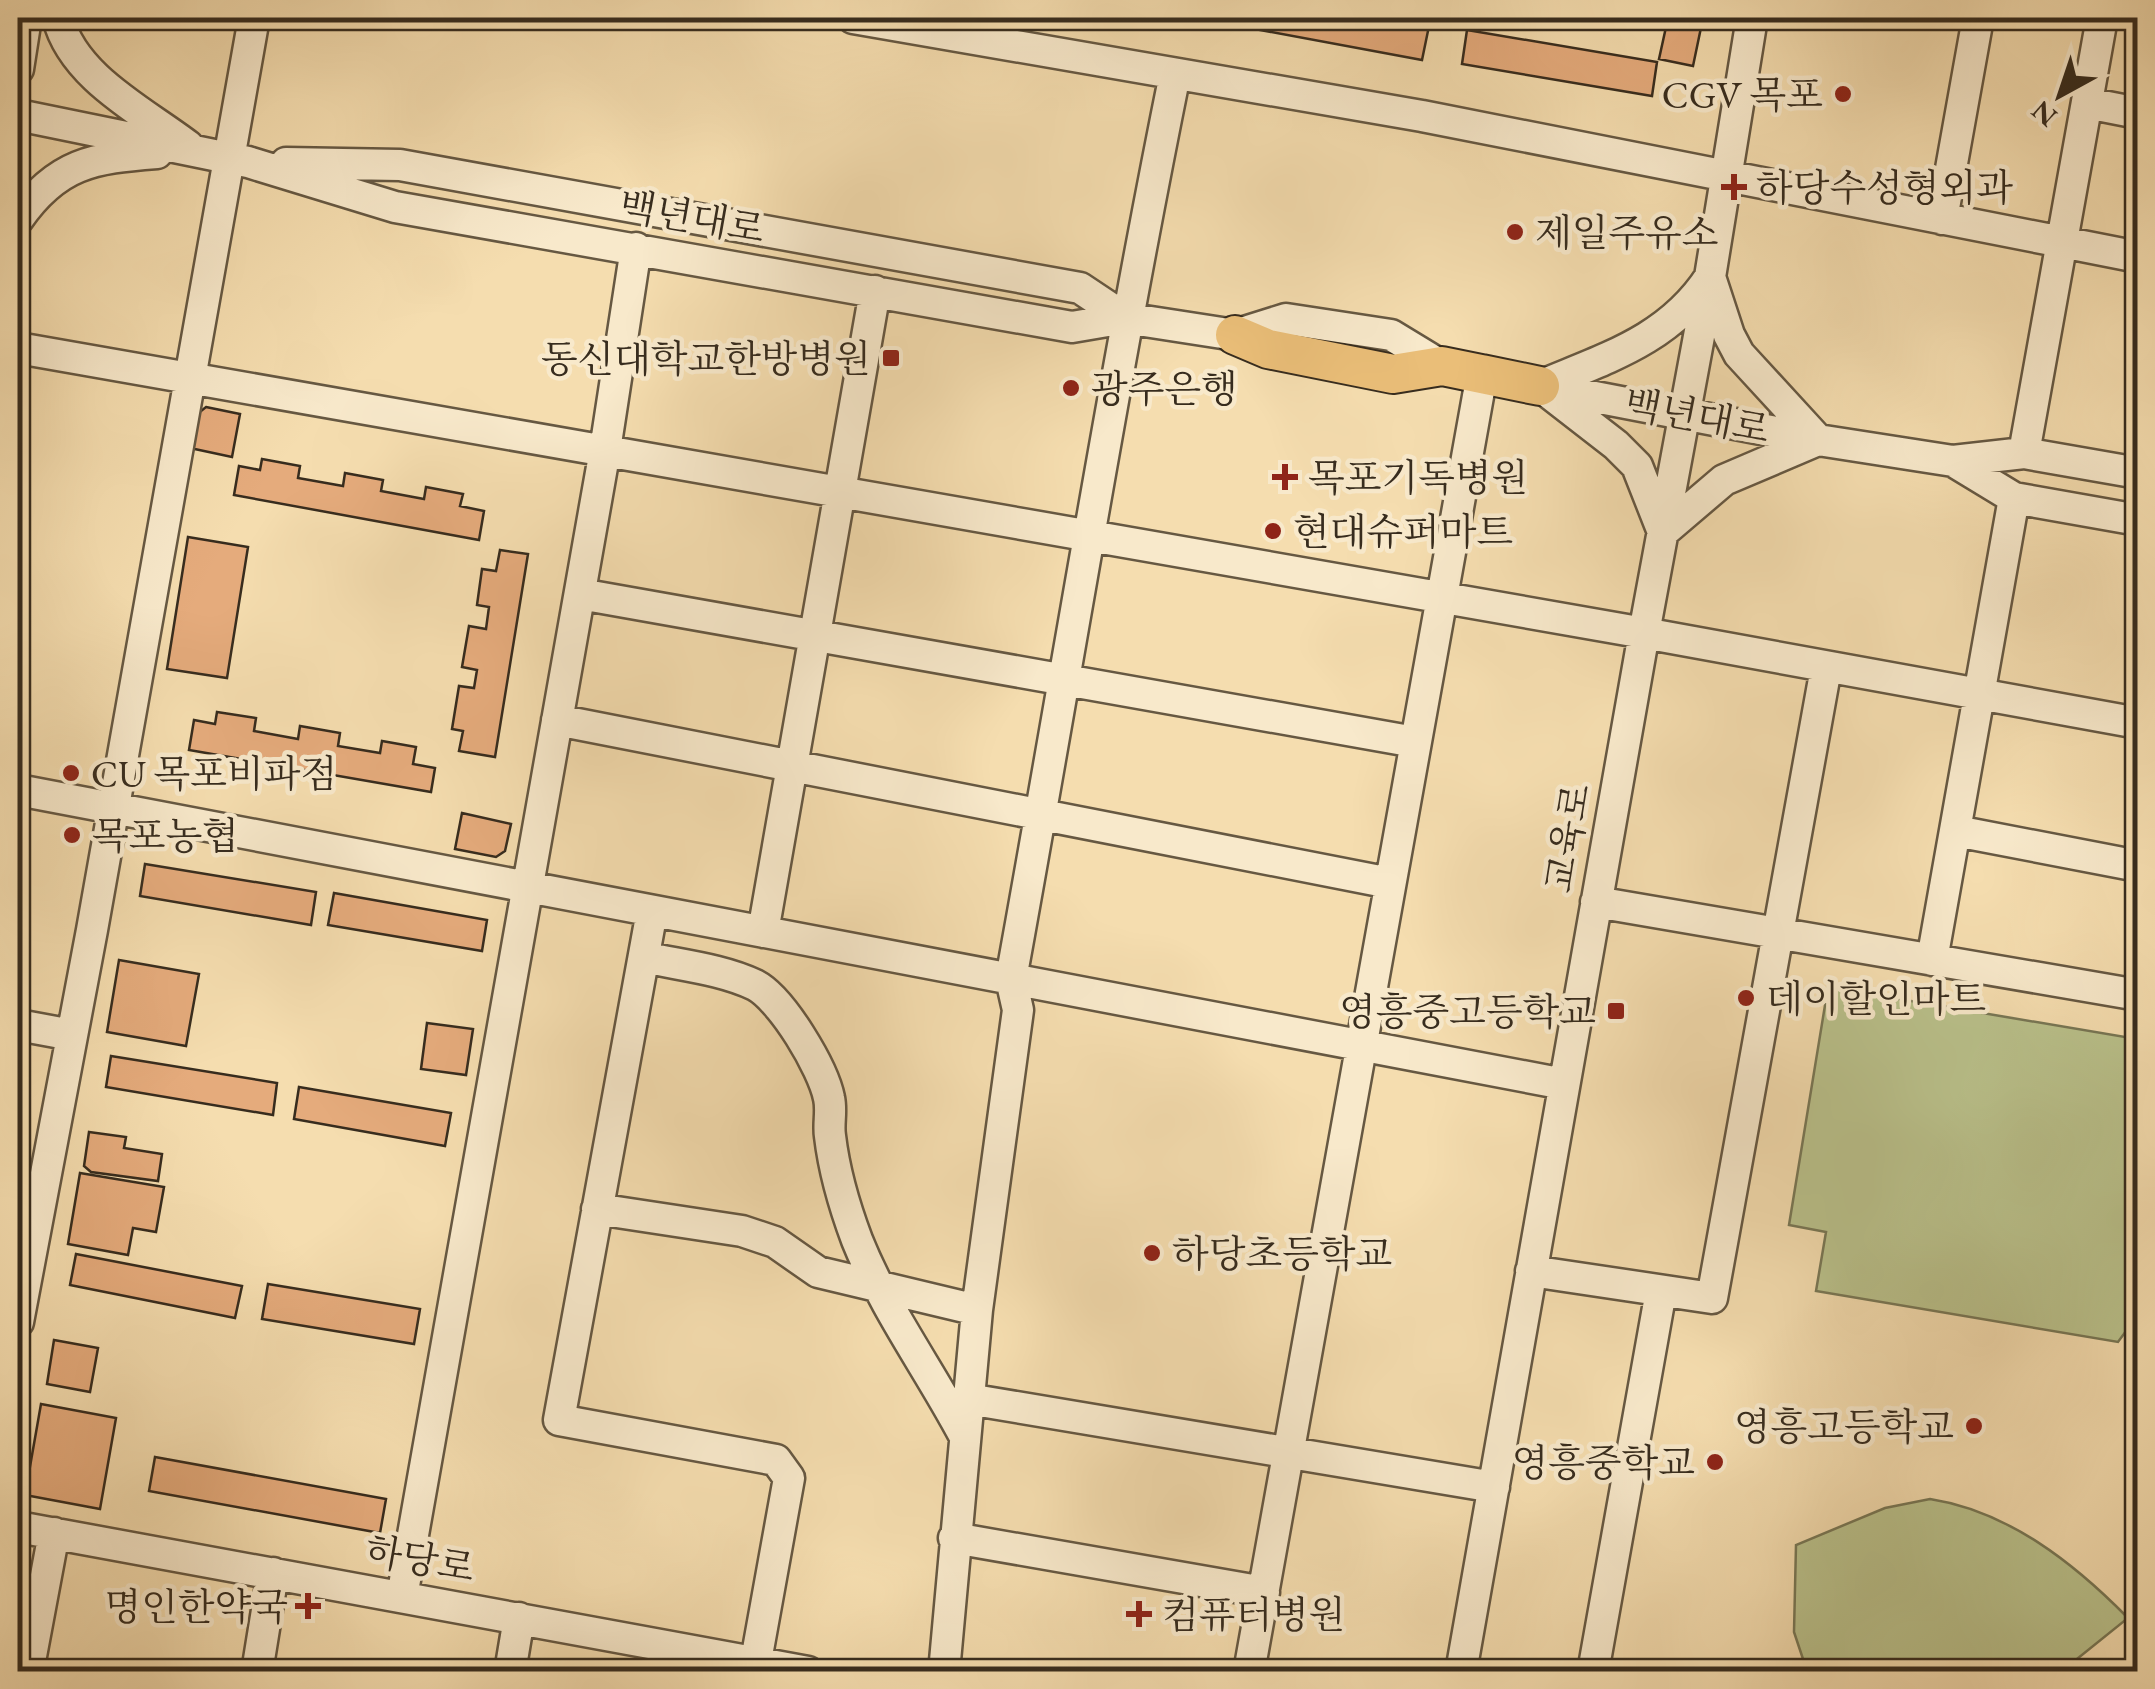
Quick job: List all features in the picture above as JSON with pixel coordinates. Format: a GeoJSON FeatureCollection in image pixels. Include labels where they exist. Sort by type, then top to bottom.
{"type":"FeatureCollection","features":[{"type":"Feature","properties":{"kind":"main road","name":"백년대로"},"geometry":{"type":"LineString","coordinates":[[1235,335],[1268,349],[1393,374],[1442,366],[1540,386]]}},
{"type":"Feature","properties":{"kind":"street"},"geometry":{"type":"LineString","coordinates":[[18,69],[26,18]]}},
{"type":"Feature","properties":{"kind":"street"},"geometry":{"type":"LineString","coordinates":[[58,18],[66,42],[82,63],[195,150]]}},
{"type":"Feature","properties":{"kind":"street"},"geometry":{"type":"LineString","coordinates":[[18,1322],[114,808],[188,379],[238,159],[254,18]]}},
{"type":"Feature","properties":{"kind":"street"},"geometry":{"type":"LineString","coordinates":[[853,18],[928,24],[2138,256]]}},
{"type":"Feature","properties":{"kind":"street","name":"교육로"},"geometry":{"type":"LineString","coordinates":[[1461,1672],[1710,277],[1752,18]]}},
{"type":"Feature","properties":{"kind":"street"},"geometry":{"type":"LineString","coordinates":[[1942,218],[1978,18]]}},
{"type":"Feature","properties":{"kind":"street"},"geometry":{"type":"LineString","coordinates":[[2024,453],[2102,18]]}},
{"type":"Feature","properties":{"kind":"street"},"geometry":{"type":"LineString","coordinates":[[944,1672],[977,1310],[1018,1010],[1011,979],[1126,318],[1174,74]]}},
{"type":"Feature","properties":{"kind":"street"},"geometry":{"type":"LineString","coordinates":[[2086,103],[2138,113]]}},
{"type":"Feature","properties":{"kind":"street","name":"백년대로"},"geometry":{"type":"LineString","coordinates":[[18,115],[238,159],[395,207],[1072,327],[1126,318],[1235,335]]}},
{"type":"Feature","properties":{"kind":"street"},"geometry":{"type":"LineString","coordinates":[[18,218],[54,177],[78,167],[112,156],[195,150]]}},
{"type":"Feature","properties":{"kind":"street","name":"백년대로"},"geometry":{"type":"LineString","coordinates":[[238,159],[418,168],[1080,288],[1126,318]]}},
{"type":"Feature","properties":{"kind":"street"},"geometry":{"type":"LineString","coordinates":[[402,1596],[605,450],[636,248]]}},
{"type":"Feature","properties":{"kind":"street"},"geometry":{"type":"LineString","coordinates":[[1710,277],[1729,335],[1740,354],[1818,440],[1724,480],[1663,532],[1637,466],[1540,386],[1655,334],[1696,299],[1710,277]]}},
{"type":"Feature","properties":{"kind":"street"},"geometry":{"type":"LineString","coordinates":[[763,932],[875,291]]}},
{"type":"Feature","properties":{"kind":"street"},"geometry":{"type":"LineString","coordinates":[[18,348],[2138,723]]}},
{"type":"Feature","properties":{"kind":"street"},"geometry":{"type":"LineString","coordinates":[[1249,1672],[1482,374]]}},
{"type":"Feature","properties":{"kind":"street","name":"백년대로"},"geometry":{"type":"LineString","coordinates":[[1540,386],[1953,462],[2024,453],[2138,472]]}},
{"type":"Feature","properties":{"kind":"street","name":"백년대로"},"geometry":{"type":"LineString","coordinates":[[1953,462],[2014,498],[2138,520]]}},
{"type":"Feature","properties":{"kind":"street"},"geometry":{"type":"LineString","coordinates":[[1932,960],[2014,498]]}},
{"type":"Feature","properties":{"kind":"street"},"geometry":{"type":"LineString","coordinates":[[580,594],[1415,742]]}},
{"type":"Feature","properties":{"kind":"street"},"geometry":{"type":"LineString","coordinates":[[1532,1271],[1712,1298],[1826,668]]}},
{"type":"Feature","properties":{"kind":"street"},"geometry":{"type":"LineString","coordinates":[[558,720],[1390,882]]}},
{"type":"Feature","properties":{"kind":"street"},"geometry":{"type":"LineString","coordinates":[[18,790],[1564,1084]]}},
{"type":"Feature","properties":{"kind":"street"},"geometry":{"type":"LineString","coordinates":[[1956,831],[2138,866]]}},
{"type":"Feature","properties":{"kind":"street"},"geometry":{"type":"LineString","coordinates":[[1596,902],[2138,995]]}},
{"type":"Feature","properties":{"kind":"street"},"geometry":{"type":"LineString","coordinates":[[652,911],[559,1420],[776,1460],[789,1478],[755,1667]]}},
{"type":"Feature","properties":{"kind":"street"},"geometry":{"type":"LineString","coordinates":[[644,957],[742,980],[770,994],[784,1009],[826,1087],[830,1139],[858,1241],[888,1309],[934,1378],[964,1435]]}},
{"type":"Feature","properties":{"kind":"street"},"geometry":{"type":"LineString","coordinates":[[18,1025],[72,1035]]}},
{"type":"Feature","properties":{"kind":"street"},"geometry":{"type":"LineString","coordinates":[[597,1210],[742,1231],[774,1242],[818,1272],[977,1310]]}},
{"type":"Feature","properties":{"kind":"street"},"geometry":{"type":"LineString","coordinates":[[1592,1672],[1661,1291]]}},
{"type":"Feature","properties":{"kind":"street"},"geometry":{"type":"LineString","coordinates":[[968,1400],[1494,1488]]}},
{"type":"Feature","properties":{"kind":"street","name":"하당로"},"geometry":{"type":"LineString","coordinates":[[18,1527],[519,1618],[755,1667],[808,1672]]}},
{"type":"Feature","properties":{"kind":"street"},"geometry":{"type":"LineString","coordinates":[[28,1672],[54,1533]]}},
{"type":"Feature","properties":{"kind":"street"},"geometry":{"type":"LineString","coordinates":[[954,1538],[1264,1592]]}},
{"type":"Feature","properties":{"kind":"street"},"geometry":{"type":"LineString","coordinates":[[257,1672],[273,1573]]}},
{"type":"Feature","properties":{"kind":"street"},"geometry":{"type":"LineString","coordinates":[[510,1672],[519,1618]]}},
{"type":"Feature","properties":{"kind":"green space"},"geometry":{"type":"Polygon","coordinates":[[[1828,987],[2137,1039],[2137,1316],[2118,1342],[1816,1291],[1826,1232],[1789,1225],[1828,987]]]}},
{"type":"Feature","properties":{"kind":"green space"},"geometry":{"type":"Polygon","coordinates":[[[1930,1499],[1986,1515],[2038,1542],[2128,1618],[2062,1671],[1807,1671],[1794,1632],[1796,1545],[1885,1508],[1930,1499]]]}},
{"type":"Feature","properties":{"kind":"building"},"geometry":{"type":"Polygon","coordinates":[[[1234,18],[1384,18],[1429,26],[1422,60],[1233,25],[1234,18]]]}},
{"type":"Feature","properties":{"kind":"building"},"geometry":{"type":"Polygon","coordinates":[[[1668,18],[1703,18],[1693,66],[1659,59],[1668,18]]]}},
{"type":"Feature","properties":{"kind":"building"},"geometry":{"type":"Polygon","coordinates":[[[1467,30],[1657,62],[1652,96],[1462,64],[1467,30]]]}},
{"type":"Feature","properties":{"kind":"building"},"geometry":{"type":"Polygon","coordinates":[[[206,407],[240,414],[232,457],[190,448],[196,415],[206,407]]]}},
{"type":"Feature","properties":{"kind":"building"},"geometry":{"type":"Polygon","coordinates":[[[262,459],[300,466],[298,478],[343,486],[345,473],[383,480],[381,491],[424,499],[426,487],[463,494],[460,506],[484,511],[479,540],[234,495],[239,466],[260,470],[262,459]]]}},
{"type":"Feature","properties":{"kind":"building"},"geometry":{"type":"Polygon","coordinates":[[[188,537],[248,547],[227,678],[167,669],[188,537]]]}},
{"type":"Feature","properties":{"kind":"building"},"geometry":{"type":"Polygon","coordinates":[[[500,550],[528,554],[495,757],[459,751],[463,731],[452,729],[459,686],[474,688],[477,670],[462,667],[469,626],[486,629],[489,607],[477,605],[482,569],[496,571],[500,550]]]}},
{"type":"Feature","properties":{"kind":"building"},"geometry":{"type":"Polygon","coordinates":[[[217,712],[256,718],[254,731],[298,739],[300,726],[340,733],[338,746],[380,753],[382,741],[416,747],[413,764],[435,768],[431,792],[189,750],[194,720],[215,724],[217,712]]]}},
{"type":"Feature","properties":{"kind":"building"},"geometry":{"type":"Polygon","coordinates":[[[462,813],[511,824],[505,851],[496,857],[455,849],[462,813]]]}},
{"type":"Feature","properties":{"kind":"building"},"geometry":{"type":"Polygon","coordinates":[[[145,864],[316,892],[311,925],[140,896],[145,864]]]}},
{"type":"Feature","properties":{"kind":"building"},"geometry":{"type":"Polygon","coordinates":[[[334,893],[487,920],[482,951],[328,925],[334,893]]]}},
{"type":"Feature","properties":{"kind":"building"},"geometry":{"type":"Polygon","coordinates":[[[119,960],[199,974],[186,1046],[107,1032],[119,960]]]}},
{"type":"Feature","properties":{"kind":"building"},"geometry":{"type":"Polygon","coordinates":[[[427,1023],[473,1029],[466,1075],[421,1069],[427,1023]]]}},
{"type":"Feature","properties":{"kind":"building"},"geometry":{"type":"Polygon","coordinates":[[[111,1056],[277,1083],[273,1115],[106,1087],[111,1056]]]}},
{"type":"Feature","properties":{"kind":"building"},"geometry":{"type":"Polygon","coordinates":[[[299,1087],[451,1113],[445,1146],[294,1119],[299,1087]]]}},
{"type":"Feature","properties":{"kind":"building"},"geometry":{"type":"Polygon","coordinates":[[[89,1132],[126,1137],[124,1148],[162,1154],[158,1181],[91,1172],[84,1166],[89,1132]]]}},
{"type":"Feature","properties":{"kind":"building"},"geometry":{"type":"Polygon","coordinates":[[[80,1173],[164,1187],[156,1232],[133,1228],[128,1255],[68,1244],[80,1173]]]}},
{"type":"Feature","properties":{"kind":"building"},"geometry":{"type":"Polygon","coordinates":[[[76,1254],[242,1286],[235,1318],[70,1285],[76,1254]]]}},
{"type":"Feature","properties":{"kind":"building"},"geometry":{"type":"Polygon","coordinates":[[[268,1284],[420,1309],[414,1344],[262,1319],[268,1284]]]}},
{"type":"Feature","properties":{"kind":"building"},"geometry":{"type":"Polygon","coordinates":[[[54,1340],[98,1348],[90,1392],[47,1384],[54,1340]]]}},
{"type":"Feature","properties":{"kind":"building"},"geometry":{"type":"Polygon","coordinates":[[[41,1404],[116,1418],[100,1509],[25,1495],[41,1404]]]}},
{"type":"Feature","properties":{"kind":"building"},"geometry":{"type":"Polygon","coordinates":[[[155,1457],[386,1499],[380,1533],[149,1491],[155,1457]]]}},
{"type":"Feature","properties":{"kind":"place","name":"CGV 목포"},"geometry":{"type":"Point","coordinates":[1843,94]}},
{"type":"Feature","properties":{"kind":"place","name":"하당수성형외과"},"geometry":{"type":"Point","coordinates":[1734,187]}},
{"type":"Feature","properties":{"kind":"place","name":"제일주유소"},"geometry":{"type":"Point","coordinates":[1515,232]}},
{"type":"Feature","properties":{"kind":"place","name":"동신대학교한방병원"},"geometry":{"type":"Point","coordinates":[891,358]}},
{"type":"Feature","properties":{"kind":"place","name":"광주은행"},"geometry":{"type":"Point","coordinates":[1071,388]}},
{"type":"Feature","properties":{"kind":"place","name":"목포기독병원"},"geometry":{"type":"Point","coordinates":[1285,477]}},
{"type":"Feature","properties":{"kind":"place","name":"현대슈퍼마트"},"geometry":{"type":"Point","coordinates":[1273,531]}},
{"type":"Feature","properties":{"kind":"place","name":"CU 목포비파점"},"geometry":{"type":"Point","coordinates":[71,773]}},
{"type":"Feature","properties":{"kind":"place","name":"목포농협"},"geometry":{"type":"Point","coordinates":[72,835]}},
{"type":"Feature","properties":{"kind":"place","name":"데이할인마트"},"geometry":{"type":"Point","coordinates":[1746,998]}},
{"type":"Feature","properties":{"kind":"place","name":"영흥중고등학교"},"geometry":{"type":"Point","coordinates":[1616,1011]}},
{"type":"Feature","properties":{"kind":"place","name":"하당초등학교"},"geometry":{"type":"Point","coordinates":[1152,1253]}},
{"type":"Feature","properties":{"kind":"place","name":"영흥고등학교"},"geometry":{"type":"Point","coordinates":[1974,1426]}},
{"type":"Feature","properties":{"kind":"place","name":"영흥중학교"},"geometry":{"type":"Point","coordinates":[1715,1462]}},
{"type":"Feature","properties":{"kind":"place","name":"명인한약국"},"geometry":{"type":"Point","coordinates":[308,1606]}},
{"type":"Feature","properties":{"kind":"place","name":"컴퓨터병원"},"geometry":{"type":"Point","coordinates":[1139,1614]}}]}
